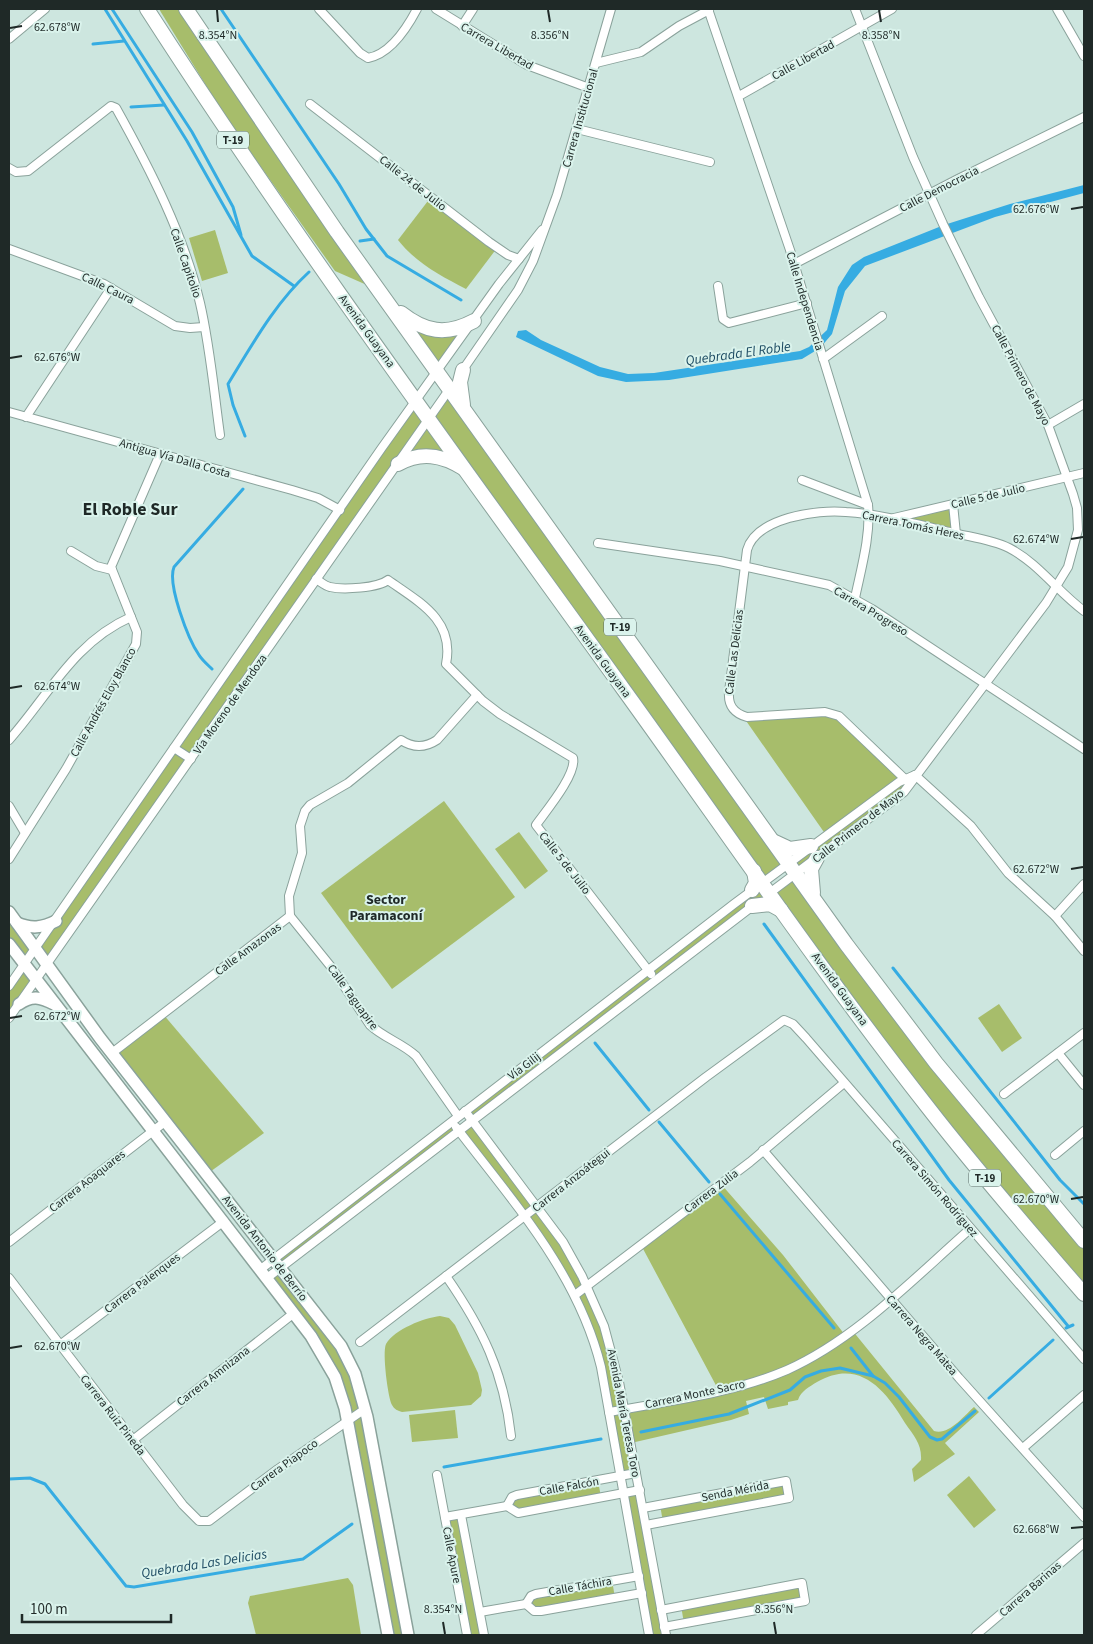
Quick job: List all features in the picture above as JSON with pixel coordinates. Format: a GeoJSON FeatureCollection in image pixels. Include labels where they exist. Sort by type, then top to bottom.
{"type":"FeatureCollection","features":[{"type":"Feature","properties":{"kind":"highway","name":"Avenida Guayana"},"geometry":{"type":"LineString","coordinates":[[147,9],[221,124],[416,400],[754,871],[756,883],[786,914],[930,1111],[1009,1208],[1084,1294]]}},
{"type":"Feature","properties":{"kind":"highway","name":"T-19"},"geometry":{"type":"LineString","coordinates":[[186,9],[275,142],[389,304],[815,899],[936,1063],[1084,1241]]}},
{"type":"Feature","properties":{"kind":"highway"},"geometry":{"type":"LineString","coordinates":[[389,304],[412,322],[432,330],[453,330],[474,321]]}},
{"type":"Feature","properties":{"kind":"highway"},"geometry":{"type":"LineString","coordinates":[[463,370],[460,392],[465,411]]}},
{"type":"Feature","properties":{"kind":"highway"},"geometry":{"type":"LineString","coordinates":[[398,464],[408,458],[430,455],[451,461],[466,469]]}},
{"type":"Feature","properties":{"kind":"highway"},"geometry":{"type":"LineString","coordinates":[[775,842],[790,849],[814,852],[810,876],[815,899]]}},
{"type":"Feature","properties":{"kind":"highway"},"geometry":{"type":"LineString","coordinates":[[752,906],[770,904],[786,914]]}},
{"type":"Feature","properties":{"kind":"street"},"geometry":{"type":"LineString","coordinates":[[9,39],[45,9]]}},
{"type":"Feature","properties":{"kind":"street"},"geometry":{"type":"LineString","coordinates":[[319,9],[360,53],[368,58],[379,54],[392,44],[417,9]]}},
{"type":"Feature","properties":{"kind":"street","name":"Carrera Libertad"},"geometry":{"type":"LineString","coordinates":[[436,9],[526,65],[589,88]]}},
{"type":"Feature","properties":{"kind":"street"},"geometry":{"type":"LineString","coordinates":[[462,26],[474,9]]}},
{"type":"Feature","properties":{"kind":"street","name":"Carrera Institucional"},"geometry":{"type":"LineString","coordinates":[[450,389],[518,290],[533,261],[577,129],[611,9]]}},
{"type":"Feature","properties":{"kind":"street","name":"Calle Primero de Mayo"},"geometry":{"type":"LineString","coordinates":[[793,868],[915,775],[943,741],[1056,587],[1068,567],[1081,530],[1077,508],[1048,425],[948,235],[929,193],[855,9]]}},
{"type":"Feature","properties":{"kind":"street","name":"Calle Libertad"},"geometry":{"type":"LineString","coordinates":[[739,96],[892,9]]}},
{"type":"Feature","properties":{"kind":"street"},"geometry":{"type":"LineString","coordinates":[[1057,9],[1084,56]]}},
{"type":"Feature","properties":{"kind":"street"},"geometry":{"type":"LineString","coordinates":[[596,63],[641,52],[679,26],[708,10]]}},
{"type":"Feature","properties":{"kind":"street","name":"Calle Independencia"},"geometry":{"type":"LineString","coordinates":[[708,10],[739,96],[794,264],[868,505],[855,598]]}},
{"type":"Feature","properties":{"kind":"street","name":"Calle 24 de Julio"},"geometry":{"type":"LineString","coordinates":[[310,104],[489,242],[508,255],[518,259]]}},
{"type":"Feature","properties":{"kind":"street","name":"Calle Capitolio"},"geometry":{"type":"LineString","coordinates":[[9,168],[16,172],[28,170],[111,106],[116,108],[140,150],[173,225],[200,303],[220,435]]}},
{"type":"Feature","properties":{"kind":"street","name":"Calle Democracia"},"geometry":{"type":"LineString","coordinates":[[794,264],[929,193],[1084,117]]}},
{"type":"Feature","properties":{"kind":"street"},"geometry":{"type":"LineString","coordinates":[[577,129],[710,162]]}},
{"type":"Feature","properties":{"kind":"street","name":"Carrera Institucional"},"geometry":{"type":"LineString","coordinates":[[438,372],[518,259],[546,226]]}},
{"type":"Feature","properties":{"kind":"street","name":"Calle Caura"},"geometry":{"type":"LineString","coordinates":[[9,249],[111,288],[175,326],[204,327]]}},
{"type":"Feature","properties":{"kind":"street"},"geometry":{"type":"LineString","coordinates":[[718,286],[723,319],[729,323],[806,303]]}},
{"type":"Feature","properties":{"kind":"street"},"geometry":{"type":"LineString","coordinates":[[26,417],[111,288]]}},
{"type":"Feature","properties":{"kind":"street"},"geometry":{"type":"LineString","coordinates":[[823,359],[882,316]]}},
{"type":"Feature","properties":{"kind":"street","name":"Vía Moreno de Mendoza"},"geometry":{"type":"LineString","coordinates":[[9,986],[56,921],[416,400],[438,372]]}},
{"type":"Feature","properties":{"kind":"street","name":"Vía Moreno de Mendoza"},"geometry":{"type":"LineString","coordinates":[[9,1018],[450,389]]}},
{"type":"Feature","properties":{"kind":"street"},"geometry":{"type":"LineString","coordinates":[[1048,425],[1084,404]]}},
{"type":"Feature","properties":{"kind":"street","name":"Antigua Vía Dalla Costa"},"geometry":{"type":"LineString","coordinates":[[9,412],[292,490],[318,498],[340,510]]}},
{"type":"Feature","properties":{"kind":"street"},"geometry":{"type":"LineString","coordinates":[[72,551],[96,566],[112,570],[112,561],[160,454]]}},
{"type":"Feature","properties":{"kind":"street","name":"Calle 5 de Julio"},"geometry":{"type":"LineString","coordinates":[[891,519],[1084,473]]}},
{"type":"Feature","properties":{"kind":"street"},"geometry":{"type":"LineString","coordinates":[[802,480],[868,505]]}},
{"type":"Feature","properties":{"kind":"street"},"geometry":{"type":"LineString","coordinates":[[953,504],[956,534]]}},
{"type":"Feature","properties":{"kind":"street","name":"Carrera Tomás Heres"},"geometry":{"type":"LineString","coordinates":[[745,565],[746,550],[753,536],[778,522],[829,512],[868,515],[1006,547],[1024,558],[1084,611]]}},
{"type":"Feature","properties":{"kind":"street","name":"Carrera Progreso"},"geometry":{"type":"LineString","coordinates":[[598,543],[745,565],[821,582],[855,598],[1084,749]]}},
{"type":"Feature","properties":{"kind":"street","name":"Calle Las Delicias"},"geometry":{"type":"LineString","coordinates":[[745,565],[728,700],[733,709],[742,715],[754,717],[825,712],[839,716],[908,782]]}},
{"type":"Feature","properties":{"kind":"street","name":"Calle Andrés Eloy Blanco"},"geometry":{"type":"LineString","coordinates":[[9,859],[66,768],[136,644],[138,636],[112,570]]}},
{"type":"Feature","properties":{"kind":"street","name":"Calle 5 de Julio"},"geometry":{"type":"LineString","coordinates":[[316,579],[329,587],[340,588],[374,587],[382,585],[388,580],[434,614],[448,642],[446,664],[477,695],[500,714],[574,758],[573,766],[564,784],[536,825],[648,970]]}},
{"type":"Feature","properties":{"kind":"street"},"geometry":{"type":"LineString","coordinates":[[9,740],[69,662],[114,626],[131,617]]}},
{"type":"Feature","properties":{"kind":"street","name":"Calle Amazonas"},"geometry":{"type":"LineString","coordinates":[[112,1053],[290,916],[289,896],[302,853],[300,826],[302,818],[310,806],[348,783],[401,740],[414,746],[430,745],[437,740],[477,695]]}},
{"type":"Feature","properties":{"kind":"street"},"geometry":{"type":"LineString","coordinates":[[174,748],[191,759]]}},
{"type":"Feature","properties":{"kind":"street"},"geometry":{"type":"LineString","coordinates":[[915,775],[958,813],[1008,873],[1055,916],[1084,951]]}},
{"type":"Feature","properties":{"kind":"street","name":"Calle Primero de Mayo"},"geometry":{"type":"LineString","coordinates":[[793,868],[814,852],[897,798],[908,782]]}},
{"type":"Feature","properties":{"kind":"street"},"geometry":{"type":"LineString","coordinates":[[9,806],[25,833]]}},
{"type":"Feature","properties":{"kind":"street","name":"Vía Gilij"},"geometry":{"type":"LineString","coordinates":[[264,1274],[465,1111],[648,970],[793,868]]}},
{"type":"Feature","properties":{"kind":"street","name":"Vía Gilij"},"geometry":{"type":"LineString","coordinates":[[278,1263],[459,1130],[752,906],[762,889],[793,868]]}},
{"type":"Feature","properties":{"kind":"street"},"geometry":{"type":"LineString","coordinates":[[1055,916],[1084,884]]}},
{"type":"Feature","properties":{"kind":"street","name":"Avenida Antonio de Berrío"},"geometry":{"type":"LineString","coordinates":[[9,912],[112,1053],[341,1346],[355,1374],[365,1409],[408,1635]]}},
{"type":"Feature","properties":{"kind":"street","name":"Calle Taguapire"},"geometry":{"type":"LineString","coordinates":[[290,916],[332,968],[370,1026],[378,1033],[409,1049],[416,1056],[455,1119]]}},
{"type":"Feature","properties":{"kind":"street"},"geometry":{"type":"LineString","coordinates":[[17,923],[33,927],[46,926],[56,921]]}},
{"type":"Feature","properties":{"kind":"street","name":"Avenida Antonio de Berrío"},"geometry":{"type":"LineString","coordinates":[[9,944],[294,1313],[329,1365],[341,1393],[348,1420],[388,1635]]}},
{"type":"Feature","properties":{"kind":"street"},"geometry":{"type":"LineString","coordinates":[[648,970],[655,980]]}},
{"type":"Feature","properties":{"kind":"street"},"geometry":{"type":"LineString","coordinates":[[19,1004],[29,998],[36,997],[57,1006]]}},
{"type":"Feature","properties":{"kind":"street","name":"Carrera Simón Rodríguez"},"geometry":{"type":"LineString","coordinates":[[784,1020],[793,1024],[1084,1359]]}},
{"type":"Feature","properties":{"kind":"street","name":"Carrera Anzoátegui"},"geometry":{"type":"LineString","coordinates":[[360,1342],[714,1071],[784,1020]]}},
{"type":"Feature","properties":{"kind":"street"},"geometry":{"type":"LineString","coordinates":[[1004,1094],[1084,1033]]}},
{"type":"Feature","properties":{"kind":"street"},"geometry":{"type":"LineString","coordinates":[[1058,1053],[1084,1085]]}},
{"type":"Feature","properties":{"kind":"street","name":"Carrera Zulia"},"geometry":{"type":"LineString","coordinates":[[575,1294],[763,1150],[844,1083]]}},
{"type":"Feature","properties":{"kind":"street","name":"Avenida María Teresa Toro"},"geometry":{"type":"LineString","coordinates":[[465,1111],[563,1242],[587,1286],[611,1344],[640,1490],[665,1631]]}},
{"type":"Feature","properties":{"kind":"street","name":"Avenida María Teresa Toro"},"geometry":{"type":"LineString","coordinates":[[455,1119],[459,1130],[551,1252],[575,1294],[598,1354],[649,1635]]}},
{"type":"Feature","properties":{"kind":"street","name":"Carrera Aoaquares"},"geometry":{"type":"LineString","coordinates":[[9,1242],[166,1121]]}},
{"type":"Feature","properties":{"kind":"street"},"geometry":{"type":"LineString","coordinates":[[1055,1155],[1084,1131]]}},
{"type":"Feature","properties":{"kind":"street","name":"Carrera Negra Matea"},"geometry":{"type":"LineString","coordinates":[[763,1150],[1084,1517]]}},
{"type":"Feature","properties":{"kind":"street","name":"Carrera Palenques"},"geometry":{"type":"LineString","coordinates":[[60,1346],[224,1221]]}},
{"type":"Feature","properties":{"kind":"street","name":"Carrera Monte Sacro"},"geometry":{"type":"LineString","coordinates":[[609,1412],[719,1391],[786,1370],[824,1349],[891,1298],[970,1229]]}},
{"type":"Feature","properties":{"kind":"street"},"geometry":{"type":"LineString","coordinates":[[446,1276],[478,1326],[496,1363],[505,1396],[511,1436]]}},
{"type":"Feature","properties":{"kind":"street","name":"Carrera Ruiz Pineda"},"geometry":{"type":"LineString","coordinates":[[9,1278],[183,1505],[194,1517],[204,1522]]}},
{"type":"Feature","properties":{"kind":"street","name":"Carrera Amnizana"},"geometry":{"type":"LineString","coordinates":[[133,1440],[294,1313]]}},
{"type":"Feature","properties":{"kind":"street"},"geometry":{"type":"LineString","coordinates":[[1023,1448],[1084,1395]]}},
{"type":"Feature","properties":{"kind":"street","name":"Carrera Piapoco"},"geometry":{"type":"LineString","coordinates":[[204,1522],[365,1409]]}},
{"type":"Feature","properties":{"kind":"street","name":"Calle Falcón"},"geometry":{"type":"LineString","coordinates":[[507,1506],[512,1497],[517,1495],[636,1473]]}},
{"type":"Feature","properties":{"kind":"street","name":"Calle Apure"},"geometry":{"type":"LineString","coordinates":[[437,1475],[467,1635]]}},
{"type":"Feature","properties":{"kind":"street","name":"Senda Mérida"},"geometry":{"type":"LineString","coordinates":[[643,1508],[786,1481],[789,1498],[646,1525]]}},
{"type":"Feature","properties":{"kind":"street","name":"Calle Falcón"},"geometry":{"type":"LineString","coordinates":[[445,1517],[507,1506],[518,1513],[640,1490]]}},
{"type":"Feature","properties":{"kind":"street","name":"Calle Apure"},"geometry":{"type":"LineString","coordinates":[[461,1515],[484,1635]]}},
{"type":"Feature","properties":{"kind":"street","name":"Carrera Barinas"},"geometry":{"type":"LineString","coordinates":[[976,1635],[1084,1543]]}},
{"type":"Feature","properties":{"kind":"street","name":"Calle Táchira"},"geometry":{"type":"LineString","coordinates":[[480,1612],[526,1604],[531,1596],[536,1594],[639,1576]]}},
{"type":"Feature","properties":{"kind":"street"},"geometry":{"type":"LineString","coordinates":[[661,1610],[802,1584],[805,1600],[665,1631]]}},
{"type":"Feature","properties":{"kind":"street","name":"Calle Táchira"},"geometry":{"type":"LineString","coordinates":[[526,1604],[534,1611],[541,1611],[642,1593]]}},
{"type":"Feature","properties":{"kind":"green space"},"geometry":{"type":"Polygon","coordinates":[[[159,9],[181,9],[376,289],[335,271],[226,118],[159,9]]]}},
{"type":"Feature","properties":{"kind":"green space"},"geometry":{"type":"Polygon","coordinates":[[[431,197],[497,248],[466,289],[438,274],[421,262],[398,240],[431,197]]]}},
{"type":"Feature","properties":{"kind":"green space"},"geometry":{"type":"Polygon","coordinates":[[[215,230],[228,273],[202,281],[189,238],[215,230]]]}},
{"type":"Feature","properties":{"kind":"green space"},"geometry":{"type":"Polygon","coordinates":[[[389,304],[412,322],[463,327],[437,372],[389,304]]]}},
{"type":"Feature","properties":{"kind":"green space"},"geometry":{"type":"Polygon","coordinates":[[[450,389],[789,863],[763,882],[451,461],[398,464],[47,965],[36,949],[24,964],[9,944],[9,912],[35,949],[417,400],[429,418],[450,389]]]}},
{"type":"Feature","properties":{"kind":"green space"},"geometry":{"type":"Polygon","coordinates":[[[953,504],[956,534],[891,519],[953,504]]]}},
{"type":"Feature","properties":{"kind":"green space"},"geometry":{"type":"Polygon","coordinates":[[[832,713],[910,784],[797,873],[846,944],[1084,1241],[1084,1294],[1009,1208],[771,893],[472,1120],[465,1111],[763,882],[770,893],[796,874],[789,863],[826,835],[742,715],[832,713]]]}},
{"type":"Feature","properties":{"kind":"green space"},"geometry":{"type":"Polygon","coordinates":[[[444,801],[515,897],[392,989],[321,893],[444,801]]]}},
{"type":"Feature","properties":{"kind":"green space"},"geometry":{"type":"Polygon","coordinates":[[[519,832],[548,871],[525,889],[495,849],[519,832]]]}},
{"type":"Feature","properties":{"kind":"green space"},"geometry":{"type":"Polygon","coordinates":[[[24,967],[35,979],[9,1016],[9,988],[24,967]]]}},
{"type":"Feature","properties":{"kind":"green space"},"geometry":{"type":"Polygon","coordinates":[[[999,1004],[1022,1038],[1002,1052],[978,1018],[999,1004]]]}},
{"type":"Feature","properties":{"kind":"green space"},"geometry":{"type":"Polygon","coordinates":[[[163,1014],[264,1133],[207,1174],[112,1053],[163,1014]]]}},
{"type":"Feature","properties":{"kind":"green space"},"geometry":{"type":"Polygon","coordinates":[[[472,1120],[553,1228],[595,1302],[625,1409],[719,1391],[641,1245],[721,1184],[783,1255],[845,1335],[852,1330],[934,1431],[945,1431],[950,1428],[974,1407],[979,1412],[945,1443],[955,1454],[914,1482],[912,1469],[921,1460],[919,1445],[889,1399],[869,1381],[858,1375],[832,1375],[808,1388],[801,1394],[798,1400],[788,1402],[788,1405],[768,1409],[764,1397],[746,1401],[749,1414],[731,1420],[631,1443],[636,1473],[621,1476],[601,1367],[566,1276],[459,1130],[472,1120]]]}},
{"type":"Feature","properties":{"kind":"green space"},"geometry":{"type":"Polygon","coordinates":[[[452,1121],[459,1130],[281,1268],[274,1259],[452,1121]]]}},
{"type":"Feature","properties":{"kind":"green space"},"geometry":{"type":"Polygon","coordinates":[[[281,1268],[350,1361],[408,1635],[388,1635],[341,1393],[267,1278],[281,1268]]]}},
{"type":"Feature","properties":{"kind":"green space"},"geometry":{"type":"Polygon","coordinates":[[[440,1316],[449,1318],[455,1325],[478,1373],[482,1390],[481,1396],[471,1405],[399,1411],[392,1405],[389,1394],[385,1365],[386,1344],[396,1334],[410,1325],[440,1316]]]}},
{"type":"Feature","properties":{"kind":"green space"},"geometry":{"type":"Polygon","coordinates":[[[455,1410],[458,1438],[412,1442],[409,1415],[455,1410]]]}},
{"type":"Feature","properties":{"kind":"green space"},"geometry":{"type":"Polygon","coordinates":[[[969,1476],[996,1510],[974,1528],[947,1495],[969,1476]]]}},
{"type":"Feature","properties":{"kind":"green space"},"geometry":{"type":"Polygon","coordinates":[[[598,1481],[601,1497],[518,1513],[508,1501],[512,1497],[598,1481]]]}},
{"type":"Feature","properties":{"kind":"green space"},"geometry":{"type":"Polygon","coordinates":[[[786,1481],[789,1498],[663,1522],[660,1505],[786,1481]]]}},
{"type":"Feature","properties":{"kind":"green space"},"geometry":{"type":"Polygon","coordinates":[[[640,1490],[666,1635],[649,1635],[624,1493],[640,1490]]]}},
{"type":"Feature","properties":{"kind":"green space"},"geometry":{"type":"Polygon","coordinates":[[[461,1515],[484,1635],[467,1635],[445,1517],[461,1515]]]}},
{"type":"Feature","properties":{"kind":"green space"},"geometry":{"type":"Polygon","coordinates":[[[348,1578],[353,1585],[361,1635],[256,1635],[248,1603],[250,1596],[348,1578]]]}},
{"type":"Feature","properties":{"kind":"green space"},"geometry":{"type":"Polygon","coordinates":[[[612,1580],[615,1598],[534,1611],[528,1600],[612,1580]]]}},
{"type":"Feature","properties":{"kind":"green space"},"geometry":{"type":"Polygon","coordinates":[[[802,1583],[805,1601],[684,1623],[681,1606],[802,1583]]]}},
{"type":"Feature","properties":{"kind":"water"},"geometry":{"type":"Polygon","coordinates":[[[1084,185],[1084,193],[995,217],[865,266],[845,291],[832,334],[820,348],[802,359],[669,380],[626,382],[598,376],[516,337],[518,331],[526,330],[541,340],[600,367],[628,374],[654,373],[800,351],[809,347],[827,330],[838,287],[852,265],[864,257],[944,225],[1010,204],[1084,185]]]}},
{"type":"Feature","properties":{"kind":"waterway"},"geometry":{"type":"LineString","coordinates":[[105,9],[187,141],[252,256],[294,286]]}},
{"type":"Feature","properties":{"kind":"waterway"},"geometry":{"type":"LineString","coordinates":[[112,9],[192,132],[233,207],[241,235]]}},
{"type":"Feature","properties":{"kind":"waterway"},"geometry":{"type":"LineString","coordinates":[[221,9],[339,184],[366,229],[387,256],[461,300]]}},
{"type":"Feature","properties":{"kind":"waterway"},"geometry":{"type":"LineString","coordinates":[[93,44],[124,41]]}},
{"type":"Feature","properties":{"kind":"waterway"},"geometry":{"type":"LineString","coordinates":[[131,107],[164,105]]}},
{"type":"Feature","properties":{"kind":"waterway"},"geometry":{"type":"LineString","coordinates":[[360,241],[374,239]]}},
{"type":"Feature","properties":{"kind":"waterway"},"geometry":{"type":"LineString","coordinates":[[245,436],[233,405],[228,384],[255,340],[285,297],[309,272]]}},
{"type":"Feature","properties":{"kind":"waterway"},"geometry":{"type":"LineString","coordinates":[[212,669],[200,657],[189,637],[173,586],[174,567],[243,489]]}},
{"type":"Feature","properties":{"kind":"waterway"},"geometry":{"type":"LineString","coordinates":[[764,924],[949,1180],[1068,1326]]}},
{"type":"Feature","properties":{"kind":"waterway"},"geometry":{"type":"LineString","coordinates":[[893,968],[1060,1180],[1084,1204]]}},
{"type":"Feature","properties":{"kind":"waterway"},"geometry":{"type":"LineString","coordinates":[[595,1043],[649,1110]]}},
{"type":"Feature","properties":{"kind":"waterway"},"geometry":{"type":"LineString","coordinates":[[659,1122],[709,1182]]}},
{"type":"Feature","properties":{"kind":"waterway"},"geometry":{"type":"LineString","coordinates":[[720,1194],[834,1328]]}},
{"type":"Feature","properties":{"kind":"waterway","name":"Quebrada Las Delicias"},"geometry":{"type":"LineString","coordinates":[[1066,1328],[1073,1325]]}},
{"type":"Feature","properties":{"kind":"waterway","name":"Quebrada Las Delicias"},"geometry":{"type":"LineString","coordinates":[[989,1398],[1053,1340]]}},
{"type":"Feature","properties":{"kind":"waterway"},"geometry":{"type":"LineString","coordinates":[[851,1348],[873,1376]]}},
{"type":"Feature","properties":{"kind":"waterway","name":"Quebrada Las Delicias"},"geometry":{"type":"LineString","coordinates":[[641,1432],[729,1414],[790,1390],[805,1377],[821,1371],[840,1368],[873,1376],[885,1383],[899,1397],[930,1437],[937,1440],[942,1439],[975,1411]]}},
{"type":"Feature","properties":{"kind":"waterway","name":"Quebrada Las Delicias"},"geometry":{"type":"LineString","coordinates":[[444,1467],[601,1439]]}},
{"type":"Feature","properties":{"kind":"waterway","name":"Quebrada Las Delicias"},"geometry":{"type":"LineString","coordinates":[[9,1479],[30,1478],[45,1484],[126,1586],[134,1587],[303,1559],[352,1524]]}},
{"type":"Feature","properties":{"kind":"district","name":"El Roble Sur"},"geometry":{"type":"Point","coordinates":[130,509]}},
{"type":"Feature","properties":{"kind":"district","name":"Sector Paramaconí"},"geometry":{"type":"Point","coordinates":[386,908]}},
{"type":"Feature","properties":{"kind":"water label","name":"Quebrada El Roble"},"geometry":{"type":"Point","coordinates":[738,353]}}]}
